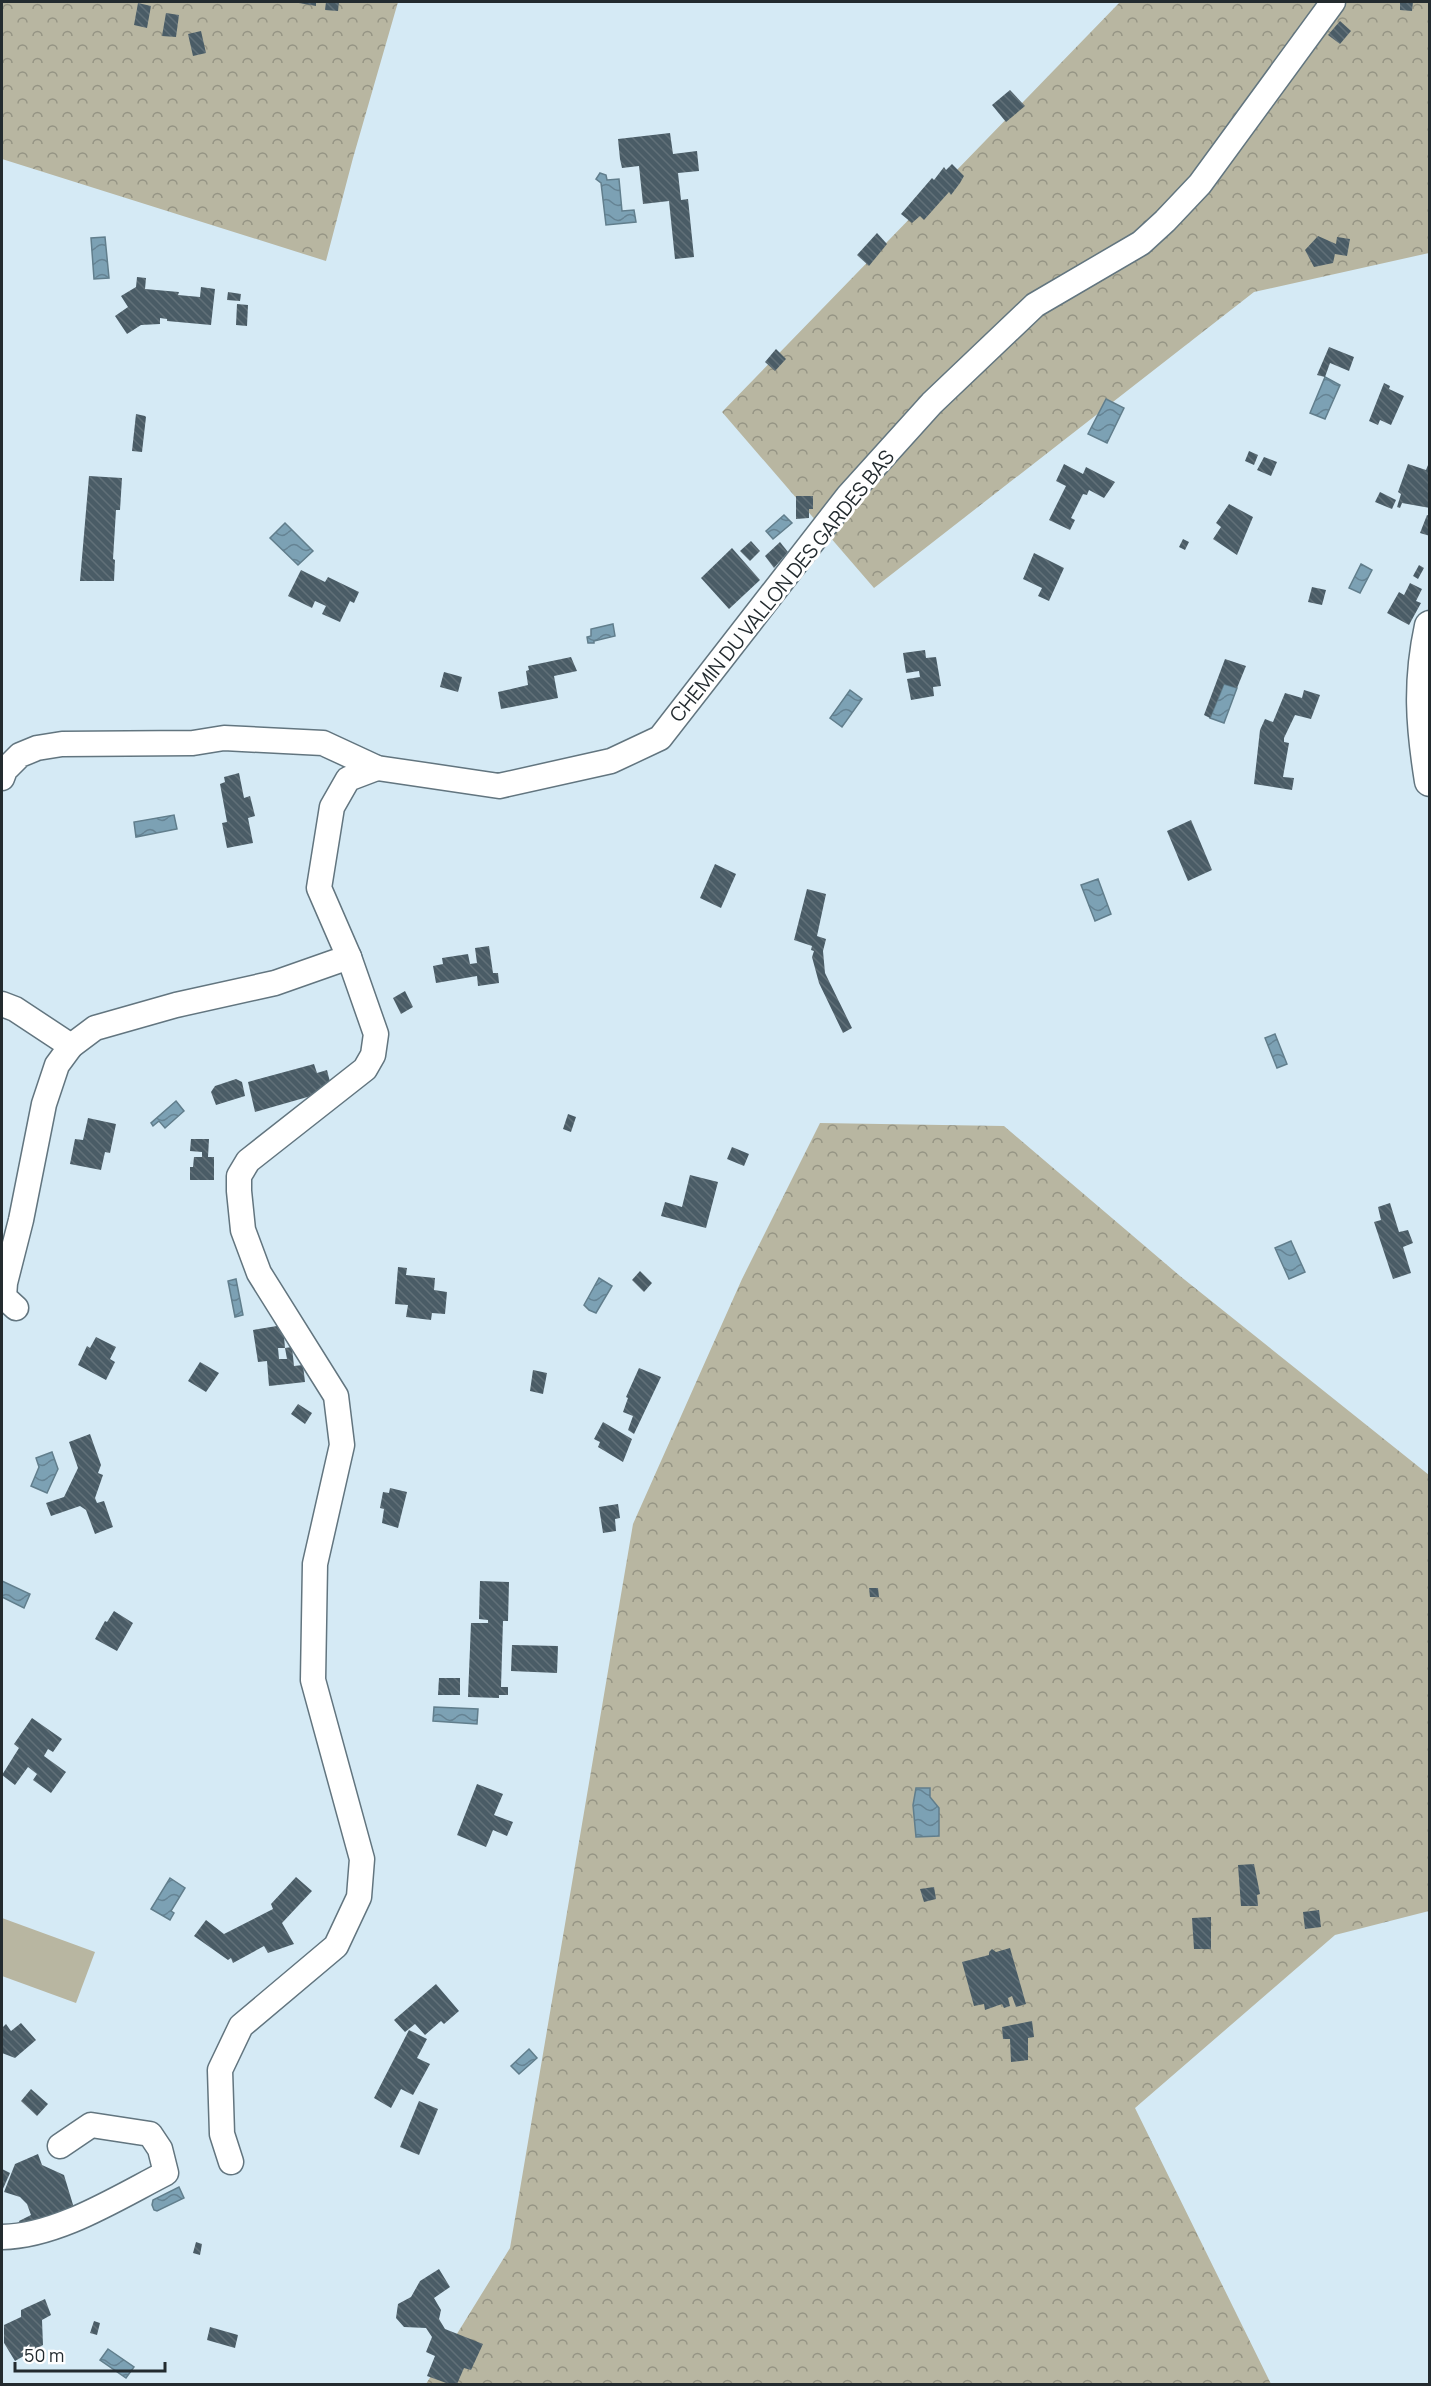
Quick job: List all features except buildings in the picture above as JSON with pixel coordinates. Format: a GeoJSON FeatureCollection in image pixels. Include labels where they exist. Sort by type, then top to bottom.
{"type":"FeatureCollection","features":[{"type":"Feature","properties":{"kind":"street","name":"CHEMIN DU VALLON DES GARDES BAS"},"geometry":{"type":"LineString","coordinates":[[2,778],[5,770],[20,755],[37,748],[62,744],[161,745],[224,738],[322,743],[376,768],[499,786],[611,761],[660,738],[848,496],[924,411],[1035,305],[1141,243],[1165,221],[1200,184],[1333,2]]}},
{"type":"Feature","properties":{"kind":"street"},"geometry":{"type":"LineString","coordinates":[[1430,626],[1421,672],[1422,735],[1430,781]]}},
{"type":"Feature","properties":{"kind":"street","name":"CHEMIN DU VALLON DES GARDES BAS"},"geometry":{"type":"LineString","coordinates":[[231,2162],[222,2134],[220,2070],[241,2026],[336,1946],[360,1898],[362,1859],[313,1680],[315,1564],[342,1445],[336,1396],[259,1273],[243,1230],[239,1176],[248,1161],[365,1069],[373,1055],[376,1034],[348,957],[318,888],[332,807],[348,779],[376,768]]}},
{"type":"Feature","properties":{"kind":"street"},"geometry":{"type":"LineString","coordinates":[[16,1308],[4,1297],[5,1283],[47,1094],[57,1065],[71,1046],[95,1028],[176,1005],[275,982],[348,957]]}},
{"type":"Feature","properties":{"kind":"street"},"geometry":{"type":"LineString","coordinates":[[2,1004],[15,1009],[71,1046]]}},
{"type":"Feature","properties":{"kind":"street"},"geometry":{"type":"LineString","coordinates":[[2,2237],[21,2236],[82,2216],[166,2173],[160,2149],[150,2134],[91,2125],[60,2146]]}},
{"type":"Feature","properties":{"kind":"green space"},"geometry":{"type":"Polygon","coordinates":[[[2,2],[398,2],[326,261],[2,159],[2,2]]]}},
{"type":"Feature","properties":{"kind":"green space"},"geometry":{"type":"Polygon","coordinates":[[[1120,2],[1429,2],[1429,253],[1254,292],[874,588],[722,412],[1120,2]]]}},
{"type":"Feature","properties":{"kind":"green space"},"geometry":{"type":"Polygon","coordinates":[[[820,1123],[1004,1126],[1180,1276],[1429,1475],[1429,1911],[1335,1935],[1135,2108],[1271,2384],[426,2384],[510,2248],[633,1524],[742,1279],[820,1123]]]}},
{"type":"Feature","properties":{"kind":"green space"},"geometry":{"type":"Polygon","coordinates":[[[2,1918],[95,1952],[76,2003],[2,1976],[2,1918]]]}},
{"type":"Feature","properties":{"kind":"water"},"geometry":{"type":"Polygon","coordinates":[[[600,173],[606,175],[607,180],[619,179],[622,211],[634,210],[636,222],[606,225],[601,183],[596,179],[600,173]]]}},
{"type":"Feature","properties":{"kind":"water"},"geometry":{"type":"Polygon","coordinates":[[[105,237],[109,278],[94,279],[91,238],[105,237]]]}},
{"type":"Feature","properties":{"kind":"water"},"geometry":{"type":"Polygon","coordinates":[[[1325,377],[1340,385],[1325,419],[1310,413],[1325,377]]]}},
{"type":"Feature","properties":{"kind":"water"},"geometry":{"type":"Polygon","coordinates":[[[1106,399],[1124,408],[1107,443],[1088,434],[1106,399]]]}},
{"type":"Feature","properties":{"kind":"water"},"geometry":{"type":"Polygon","coordinates":[[[784,515],[792,523],[773,539],[766,531],[784,515]]]}},
{"type":"Feature","properties":{"kind":"water"},"geometry":{"type":"Polygon","coordinates":[[[285,523],[313,551],[298,565],[270,538],[285,523]]]}},
{"type":"Feature","properties":{"kind":"water"},"geometry":{"type":"Polygon","coordinates":[[[1361,564],[1372,570],[1360,593],[1349,588],[1361,564]]]}},
{"type":"Feature","properties":{"kind":"water"},"geometry":{"type":"Polygon","coordinates":[[[613,624],[615,636],[588,643],[587,637],[591,636],[591,629],[613,624]]]}},
{"type":"Feature","properties":{"kind":"water"},"geometry":{"type":"Polygon","coordinates":[[[1224,684],[1237,688],[1224,723],[1210,718],[1224,684]]]}},
{"type":"Feature","properties":{"kind":"water"},"geometry":{"type":"Polygon","coordinates":[[[850,690],[862,699],[842,727],[830,718],[850,690]]]}},
{"type":"Feature","properties":{"kind":"water"},"geometry":{"type":"Polygon","coordinates":[[[174,815],[177,829],[136,837],[134,822],[174,815]]]}},
{"type":"Feature","properties":{"kind":"water"},"geometry":{"type":"Polygon","coordinates":[[[1098,879],[1111,914],[1095,921],[1081,885],[1098,879]]]}},
{"type":"Feature","properties":{"kind":"water"},"geometry":{"type":"Polygon","coordinates":[[[1275,1034],[1287,1064],[1277,1068],[1265,1038],[1275,1034]]]}},
{"type":"Feature","properties":{"kind":"water"},"geometry":{"type":"Polygon","coordinates":[[[176,1101],[184,1111],[165,1128],[159,1121],[153,1126],[151,1123],[176,1101]]]}},
{"type":"Feature","properties":{"kind":"water"},"geometry":{"type":"Polygon","coordinates":[[[1291,1241],[1305,1272],[1289,1279],[1275,1248],[1291,1241]]]}},
{"type":"Feature","properties":{"kind":"water"},"geometry":{"type":"Polygon","coordinates":[[[599,1278],[612,1286],[596,1313],[584,1305],[599,1278]]]}},
{"type":"Feature","properties":{"kind":"water"},"geometry":{"type":"Polygon","coordinates":[[[236,1279],[243,1315],[235,1317],[228,1281],[236,1279]]]}},
{"type":"Feature","properties":{"kind":"water"},"geometry":{"type":"Polygon","coordinates":[[[52,1452],[58,1469],[47,1493],[31,1486],[39,1467],[36,1458],[52,1452]]]}},
{"type":"Feature","properties":{"kind":"water"},"geometry":{"type":"Polygon","coordinates":[[[2,1581],[30,1594],[24,1608],[2,1597],[2,1581]]]}},
{"type":"Feature","properties":{"kind":"water"},"geometry":{"type":"Polygon","coordinates":[[[434,1707],[478,1709],[477,1724],[433,1721],[434,1707]]]}},
{"type":"Feature","properties":{"kind":"water"},"geometry":{"type":"Polygon","coordinates":[[[916,1788],[930,1788],[930,1797],[939,1808],[939,1836],[916,1837],[913,1805],[916,1788]]]}},
{"type":"Feature","properties":{"kind":"water"},"geometry":{"type":"Polygon","coordinates":[[[170,1878],[185,1888],[171,1911],[174,1913],[170,1920],[151,1909],[170,1878]]]}},
{"type":"Feature","properties":{"kind":"water"},"geometry":{"type":"Polygon","coordinates":[[[529,2049],[537,2058],[519,2074],[511,2066],[529,2049]]]}},
{"type":"Feature","properties":{"kind":"water"},"geometry":{"type":"Polygon","coordinates":[[[179,2187],[184,2198],[157,2211],[154,2210],[153,2200],[179,2187]]]}},
{"type":"Feature","properties":{"kind":"water"},"geometry":{"type":"Polygon","coordinates":[[[108,2349],[134,2367],[126,2378],[100,2360],[108,2349]]]}}]}
